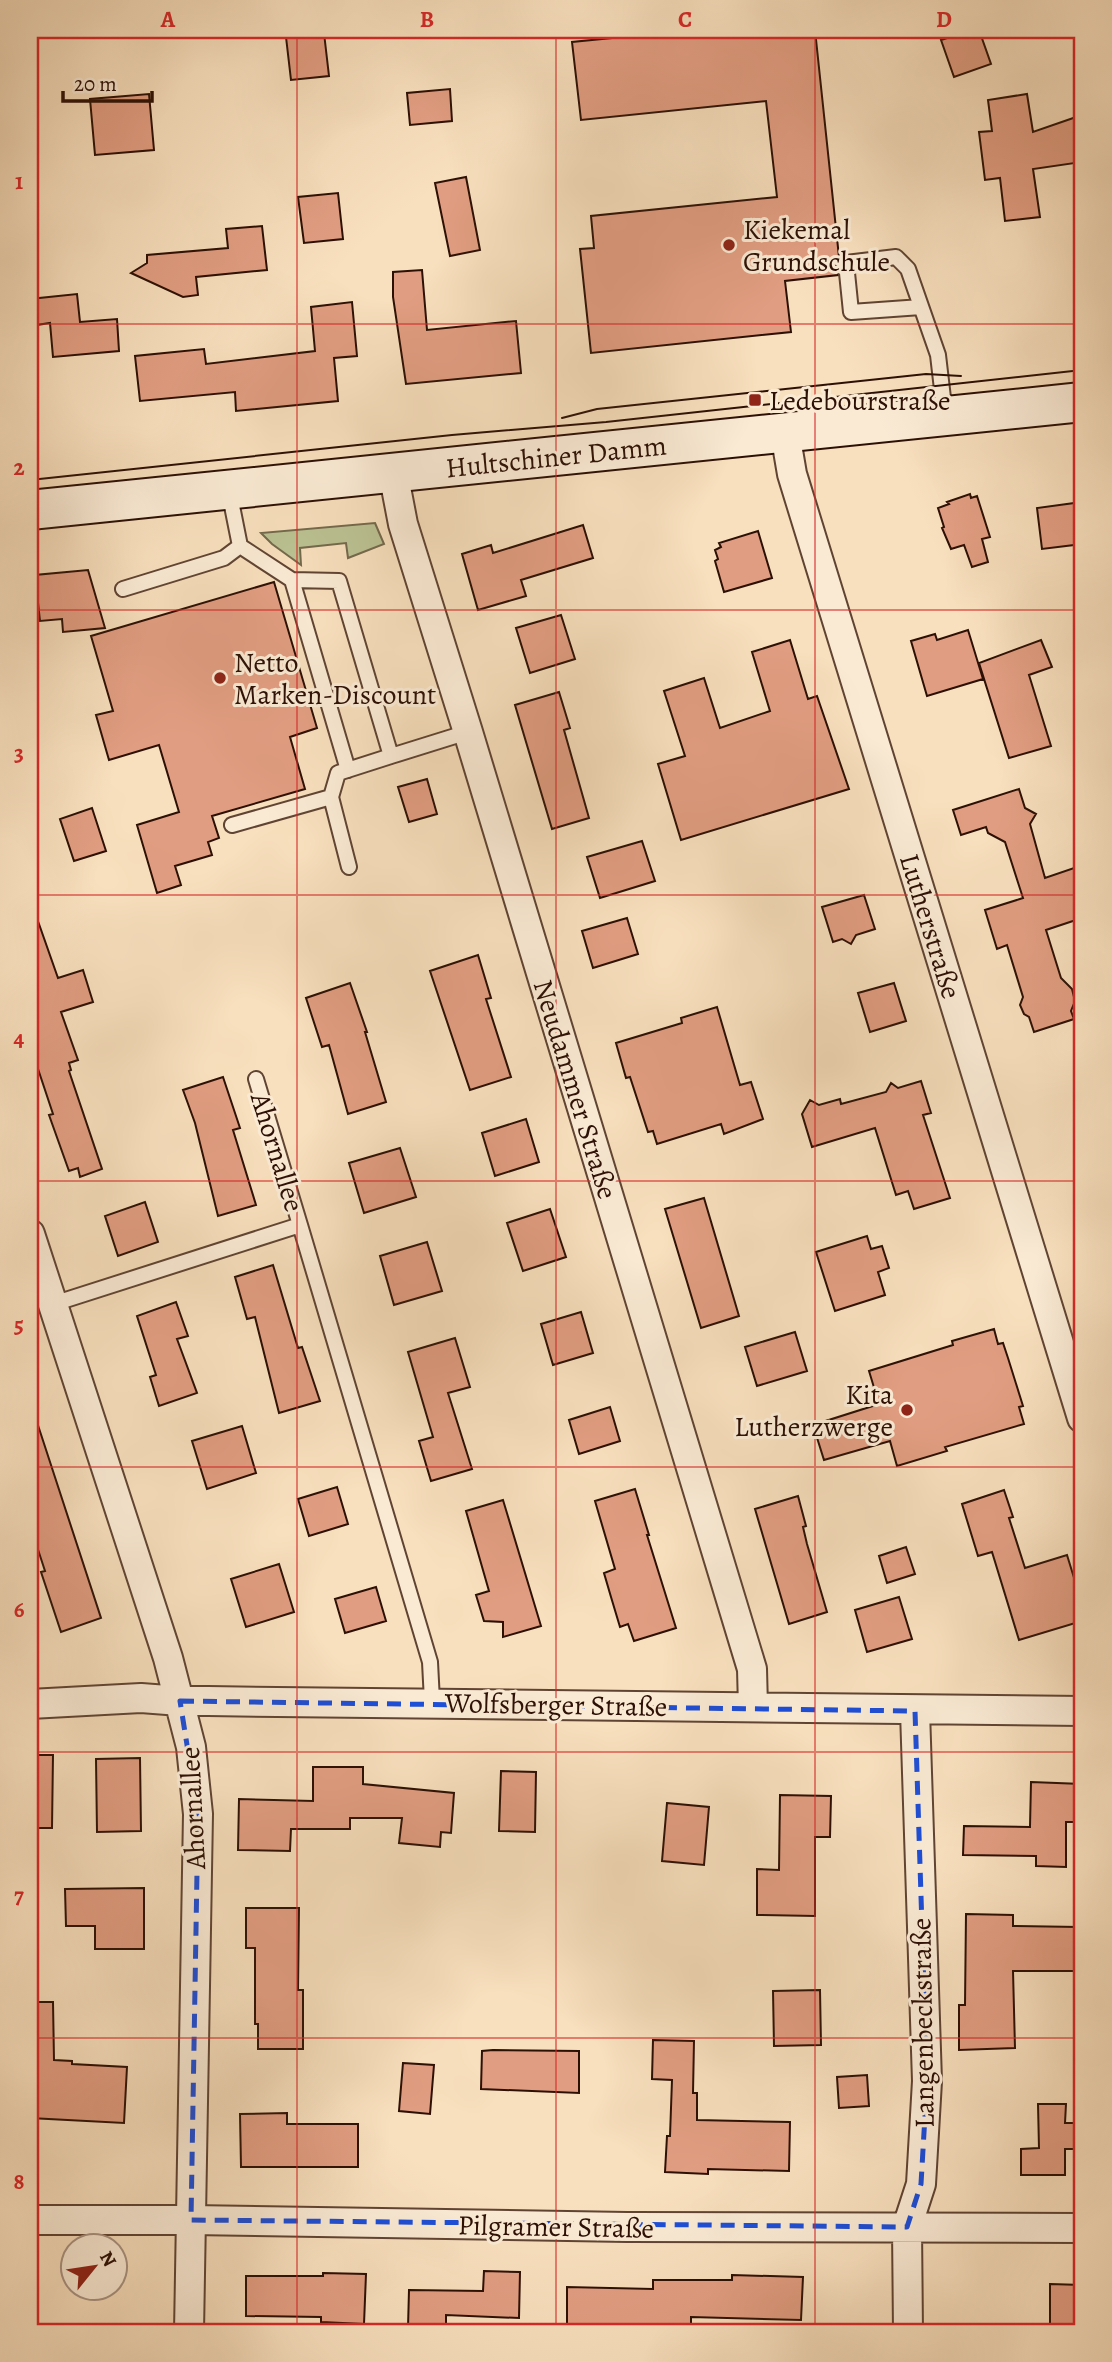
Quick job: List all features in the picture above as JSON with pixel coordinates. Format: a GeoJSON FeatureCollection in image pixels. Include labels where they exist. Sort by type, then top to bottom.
{"type":"FeatureCollection","features":[{"type":"Feature","properties":{"kind":"main road","name":"Hultschiner Damm"},"geometry":{"type":"LineString","coordinates":[[30,510],[1082,402]]}},
{"type":"Feature","properties":{"kind":"street","name":"Lutherstraße"},"geometry":{"type":"LineString","coordinates":[[785,433],[792,474],[1082,1418]]}},
{"type":"Feature","properties":{"kind":"street","name":"Neudammer Straße"},"geometry":{"type":"LineString","coordinates":[[393,472],[403,524],[752,1669],[753,1707]]}},
{"type":"Feature","properties":{"kind":"street","name":"Ahornallee"},"geometry":{"type":"LineString","coordinates":[[30,1234],[180,1701],[191,1747],[198,1814],[189,2332]]}},
{"type":"Feature","properties":{"kind":"street","name":"Wolfsberger Straße"},"geometry":{"type":"LineString","coordinates":[[30,1704],[141,1698],[180,1701],[1082,1711]]}},
{"type":"Feature","properties":{"kind":"street","name":"Langenbeckstraße"},"geometry":{"type":"LineString","coordinates":[[908,2332],[907,2227],[921,2183],[927,2081],[915,1711]]}},
{"type":"Feature","properties":{"kind":"street","name":"Pilgramer Straße"},"geometry":{"type":"LineString","coordinates":[[30,2220],[627,2227],[1082,2228]]}},
{"type":"Feature","properties":{"kind":"lane"},"geometry":{"type":"LineString","coordinates":[[921,307],[851,312],[846,262],[896,257],[908,269],[938,355],[945,417]]}},
{"type":"Feature","properties":{"kind":"lane"},"geometry":{"type":"LineString","coordinates":[[229,489],[240,546],[292,580],[339,581],[391,756]]}},
{"type":"Feature","properties":{"kind":"lane"},"geometry":{"type":"LineString","coordinates":[[123,589],[224,558],[240,546]]}},
{"type":"Feature","properties":{"kind":"lane"},"geometry":{"type":"LineString","coordinates":[[292,580],[348,769]]}},
{"type":"Feature","properties":{"kind":"lane"},"geometry":{"type":"LineString","coordinates":[[349,867],[331,797],[338,773],[468,732]]}},
{"type":"Feature","properties":{"kind":"lane"},"geometry":{"type":"LineString","coordinates":[[232,825],[331,797]]}},
{"type":"Feature","properties":{"kind":"lane","name":"Ahornallee"},"geometry":{"type":"LineString","coordinates":[[256,1079],[430,1662],[432,1702]]}},
{"type":"Feature","properties":{"kind":"lane","name":"Ahornallee"},"geometry":{"type":"LineString","coordinates":[[53,1304],[300,1225]]}},
{"type":"Feature","properties":{"kind":"highlighted area"},"geometry":{"type":"Polygon","coordinates":[[[180,1701],[915,1711],[927,2081],[921,2184],[907,2227],[191,2220],[198,1814],[180,1701]]]}},
{"type":"Feature","properties":{"kind":"green space"},"geometry":{"type":"Polygon","coordinates":[[[375,523],[384,544],[348,558],[346,543],[300,548],[301,565],[261,533],[375,523]]]}},
{"type":"Feature","properties":{"kind":"building"},"geometry":{"type":"Polygon","coordinates":[[[693,30],[815,30],[839,257],[836,263],[838,275],[785,281],[791,332],[591,353],[580,249],[594,248],[591,216],[777,197],[766,101],[581,120],[572,42],[693,30]]]}},
{"type":"Feature","properties":{"kind":"building"},"geometry":{"type":"Polygon","coordinates":[[[979,30],[991,64],[954,77],[941,40],[979,30]]]}},
{"type":"Feature","properties":{"kind":"building"},"geometry":{"type":"Polygon","coordinates":[[[324,33],[329,76],[291,80],[286,37],[324,33]]]}},
{"type":"Feature","properties":{"kind":"building"},"geometry":{"type":"Polygon","coordinates":[[[450,89],[452,121],[410,125],[407,93],[450,89]]]}},
{"type":"Feature","properties":{"kind":"building"},"geometry":{"type":"Polygon","coordinates":[[[149,94],[154,150],[95,155],[90,99],[149,94]]]}},
{"type":"Feature","properties":{"kind":"building"},"geometry":{"type":"Polygon","coordinates":[[[1027,94],[1033,132],[1082,115],[1082,162],[1033,169],[1040,217],[1005,221],[1000,178],[985,180],[979,132],[992,131],[988,100],[1027,94]]]}},
{"type":"Feature","properties":{"kind":"building"},"geometry":{"type":"Polygon","coordinates":[[[466,177],[480,250],[450,256],[435,183],[466,177]]]}},
{"type":"Feature","properties":{"kind":"building"},"geometry":{"type":"Polygon","coordinates":[[[338,193],[343,239],[304,243],[298,197],[338,193]]]}},
{"type":"Feature","properties":{"kind":"building"},"geometry":{"type":"Polygon","coordinates":[[[262,226],[267,270],[196,277],[198,295],[183,297],[131,273],[147,263],[147,255],[228,248],[226,229],[262,226]]]}},
{"type":"Feature","properties":{"kind":"building"},"geometry":{"type":"Polygon","coordinates":[[[422,270],[427,330],[516,321],[521,373],[406,384],[393,297],[393,272],[422,270]]]}},
{"type":"Feature","properties":{"kind":"building"},"geometry":{"type":"Polygon","coordinates":[[[77,294],[80,322],[117,319],[119,351],[53,357],[50,323],[30,326],[30,299],[77,294]]]}},
{"type":"Feature","properties":{"kind":"building"},"geometry":{"type":"Polygon","coordinates":[[[352,302],[357,356],[334,358],[338,401],[236,411],[235,392],[140,401],[135,356],[204,349],[206,364],[315,351],[311,307],[352,302]]]}},
{"type":"Feature","properties":{"kind":"building"},"geometry":{"type":"Polygon","coordinates":[[[970,494],[971,498],[977,496],[990,537],[982,539],[988,562],[972,567],[964,545],[951,549],[942,528],[944,527],[938,508],[970,494]]]}},
{"type":"Feature","properties":{"kind":"building"},"geometry":{"type":"Polygon","coordinates":[[[1082,502],[1082,544],[1042,549],[1037,508],[1082,502]]]}},
{"type":"Feature","properties":{"kind":"building"},"geometry":{"type":"Polygon","coordinates":[[[583,525],[593,558],[521,580],[526,596],[478,610],[462,554],[491,545],[493,553],[583,525]]]}},
{"type":"Feature","properties":{"kind":"building"},"geometry":{"type":"Polygon","coordinates":[[[758,531],[772,578],[724,592],[715,561],[718,559],[715,550],[721,547],[719,543],[758,531]]]}},
{"type":"Feature","properties":{"kind":"building"},"geometry":{"type":"Polygon","coordinates":[[[88,570],[105,628],[63,632],[62,619],[40,621],[35,575],[88,570]]]}},
{"type":"Feature","properties":{"kind":"building","name":"Netto Marken-Discount"},"geometry":{"type":"Polygon","coordinates":[[[274,582],[317,728],[290,737],[305,789],[212,816],[219,838],[208,842],[212,855],[175,866],[181,885],[157,893],[137,825],[179,812],[159,745],[109,760],[96,715],[113,711],[91,636],[274,582]]]}},
{"type":"Feature","properties":{"kind":"building"},"geometry":{"type":"Polygon","coordinates":[[[561,615],[575,659],[530,673],[516,628],[561,615]]]}},
{"type":"Feature","properties":{"kind":"building"},"geometry":{"type":"Polygon","coordinates":[[[968,630],[983,679],[927,696],[911,641],[935,634],[937,640],[968,630]]]}},
{"type":"Feature","properties":{"kind":"building"},"geometry":{"type":"Polygon","coordinates":[[[790,640],[808,699],[817,696],[849,789],[681,840],[658,764],[685,756],[664,691],[704,678],[720,728],[770,711],[752,652],[790,640]]]}},
{"type":"Feature","properties":{"kind":"building"},"geometry":{"type":"Polygon","coordinates":[[[1041,640],[1052,667],[1029,675],[1051,746],[1009,758],[979,663],[1041,640]]]}},
{"type":"Feature","properties":{"kind":"building"},"geometry":{"type":"Polygon","coordinates":[[[559,692],[570,728],[564,730],[589,818],[552,829],[515,705],[559,692]]]}},
{"type":"Feature","properties":{"kind":"building"},"geometry":{"type":"Polygon","coordinates":[[[427,779],[437,814],[409,822],[398,787],[427,779]]]}},
{"type":"Feature","properties":{"kind":"building"},"geometry":{"type":"Polygon","coordinates":[[[1019,789],[1025,808],[1036,814],[1030,824],[1045,878],[1077,867],[1082,883],[1082,918],[1046,930],[1061,978],[1072,989],[1075,1001],[1071,1011],[1074,1019],[1034,1032],[1029,1017],[1024,1014],[1020,1005],[1023,997],[1007,945],[997,949],[985,910],[1023,898],[1005,842],[988,833],[986,827],[961,835],[953,810],[1019,789]]]}},
{"type":"Feature","properties":{"kind":"building"},"geometry":{"type":"Polygon","coordinates":[[[92,808],[106,851],[74,861],[60,819],[92,808]]]}},
{"type":"Feature","properties":{"kind":"building"},"geometry":{"type":"Polygon","coordinates":[[[642,841],[655,881],[600,898],[587,857],[642,841]]]}},
{"type":"Feature","properties":{"kind":"building"},"geometry":{"type":"Polygon","coordinates":[[[864,895],[875,929],[856,935],[851,944],[842,939],[833,942],[822,907],[864,895]]]}},
{"type":"Feature","properties":{"kind":"building"},"geometry":{"type":"Polygon","coordinates":[[[30,907],[33,907],[58,978],[83,970],[93,1002],[61,1012],[78,1060],[69,1063],[69,1071],[102,1169],[80,1177],[78,1168],[69,1171],[49,1115],[53,1114],[35,1060],[30,1061],[30,907]]]}},
{"type":"Feature","properties":{"kind":"building"},"geometry":{"type":"Polygon","coordinates":[[[627,918],[638,954],[593,968],[582,931],[627,918]]]}},
{"type":"Feature","properties":{"kind":"building"},"geometry":{"type":"Polygon","coordinates":[[[478,955],[491,998],[486,999],[511,1077],[470,1090],[430,971],[478,955]]]}},
{"type":"Feature","properties":{"kind":"building"},"geometry":{"type":"Polygon","coordinates":[[[350,983],[386,1102],[348,1114],[329,1045],[322,1047],[306,998],[350,983]]]}},
{"type":"Feature","properties":{"kind":"building"},"geometry":{"type":"Polygon","coordinates":[[[894,983],[906,1021],[870,1032],[858,993],[894,983]]]}},
{"type":"Feature","properties":{"kind":"building"},"geometry":{"type":"Polygon","coordinates":[[[717,1007],[740,1085],[751,1082],[763,1119],[724,1134],[721,1124],[657,1144],[653,1131],[648,1132],[630,1077],[626,1078],[616,1043],[682,1023],[681,1018],[717,1007]]]}},
{"type":"Feature","properties":{"kind":"building"},"geometry":{"type":"Polygon","coordinates":[[[223,1077],[240,1128],[233,1130],[256,1205],[218,1216],[195,1123],[183,1090],[223,1077]]]}},
{"type":"Feature","properties":{"kind":"building"},"geometry":{"type":"Polygon","coordinates":[[[921,1081],[931,1113],[923,1115],[950,1198],[914,1209],[908,1191],[896,1195],[875,1128],[812,1147],[802,1114],[810,1100],[819,1105],[840,1099],[841,1104],[886,1092],[891,1083],[898,1088],[921,1081]]]}},
{"type":"Feature","properties":{"kind":"building"},"geometry":{"type":"Polygon","coordinates":[[[526,1119],[539,1162],[495,1176],[482,1133],[526,1119]]]}},
{"type":"Feature","properties":{"kind":"building"},"geometry":{"type":"Polygon","coordinates":[[[400,1148],[416,1197],[364,1213],[349,1163],[400,1148]]]}},
{"type":"Feature","properties":{"kind":"building"},"geometry":{"type":"Polygon","coordinates":[[[704,1198],[739,1316],[701,1328],[665,1209],[704,1198]]]}},
{"type":"Feature","properties":{"kind":"building"},"geometry":{"type":"Polygon","coordinates":[[[145,1202],[158,1242],[118,1256],[105,1216],[145,1202]]]}},
{"type":"Feature","properties":{"kind":"building"},"geometry":{"type":"Polygon","coordinates":[[[550,1209],[566,1257],[523,1271],[507,1223],[550,1209]]]}},
{"type":"Feature","properties":{"kind":"building"},"geometry":{"type":"Polygon","coordinates":[[[867,1236],[871,1249],[882,1246],[889,1268],[878,1272],[885,1295],[835,1311],[816,1252],[867,1236]]]}},
{"type":"Feature","properties":{"kind":"building"},"geometry":{"type":"Polygon","coordinates":[[[427,1242],[442,1291],[394,1305],[380,1256],[427,1242]]]}},
{"type":"Feature","properties":{"kind":"building"},"geometry":{"type":"Polygon","coordinates":[[[273,1265],[298,1348],[302,1347],[320,1401],[279,1413],[255,1317],[247,1319],[235,1277],[273,1265]]]}},
{"type":"Feature","properties":{"kind":"building"},"geometry":{"type":"Polygon","coordinates":[[[176,1302],[188,1336],[177,1339],[197,1393],[159,1406],[150,1377],[156,1375],[137,1316],[176,1302]]]}},
{"type":"Feature","properties":{"kind":"building"},"geometry":{"type":"Polygon","coordinates":[[[581,1312],[593,1353],[553,1365],[541,1324],[581,1312]]]}},
{"type":"Feature","properties":{"kind":"building"},"geometry":{"type":"Polygon","coordinates":[[[994,1329],[998,1344],[1003,1343],[1008,1358],[1023,1406],[1019,1407],[1024,1424],[945,1447],[947,1451],[897,1466],[890,1441],[824,1460],[813,1425],[879,1404],[869,1371],[953,1345],[952,1341],[994,1329]]]}},
{"type":"Feature","properties":{"kind":"building"},"geometry":{"type":"Polygon","coordinates":[[[795,1332],[807,1371],[757,1386],[745,1347],[795,1332]]]}},
{"type":"Feature","properties":{"kind":"building"},"geometry":{"type":"Polygon","coordinates":[[[455,1338],[470,1387],[448,1393],[472,1469],[431,1481],[419,1441],[433,1437],[408,1352],[455,1338]]]}},
{"type":"Feature","properties":{"kind":"building"},"geometry":{"type":"Polygon","coordinates":[[[610,1407],[620,1441],[579,1454],[569,1420],[610,1407]]]}},
{"type":"Feature","properties":{"kind":"building"},"geometry":{"type":"Polygon","coordinates":[[[34,1413],[101,1618],[61,1632],[41,1572],[45,1571],[30,1525],[30,1414],[34,1413]]]}},
{"type":"Feature","properties":{"kind":"building"},"geometry":{"type":"Polygon","coordinates":[[[242,1426],[256,1473],[207,1489],[192,1441],[242,1426]]]}},
{"type":"Feature","properties":{"kind":"building"},"geometry":{"type":"Polygon","coordinates":[[[337,1487],[348,1524],[309,1536],[298,1499],[337,1487]]]}},
{"type":"Feature","properties":{"kind":"building"},"geometry":{"type":"Polygon","coordinates":[[[635,1489],[676,1628],[634,1641],[628,1624],[620,1627],[604,1573],[615,1569],[595,1501],[635,1489]]]}},
{"type":"Feature","properties":{"kind":"building"},"geometry":{"type":"Polygon","coordinates":[[[1004,1490],[1013,1517],[1009,1518],[1025,1568],[1067,1555],[1082,1594],[1082,1621],[1019,1640],[992,1552],[978,1556],[962,1504],[1004,1490]]]}},
{"type":"Feature","properties":{"kind":"building"},"geometry":{"type":"Polygon","coordinates":[[[798,1496],[806,1526],[803,1527],[807,1544],[827,1612],[789,1624],[755,1509],[798,1496]]]}},
{"type":"Feature","properties":{"kind":"building"},"geometry":{"type":"Polygon","coordinates":[[[503,1500],[541,1626],[503,1637],[503,1622],[484,1621],[476,1595],[489,1591],[466,1511],[503,1500]]]}},
{"type":"Feature","properties":{"kind":"building"},"geometry":{"type":"Polygon","coordinates":[[[906,1547],[915,1574],[887,1583],[879,1556],[906,1547]]]}},
{"type":"Feature","properties":{"kind":"building"},"geometry":{"type":"Polygon","coordinates":[[[279,1564],[294,1612],[246,1627],[231,1579],[279,1564]]]}},
{"type":"Feature","properties":{"kind":"building"},"geometry":{"type":"Polygon","coordinates":[[[376,1587],[386,1621],[345,1633],[335,1599],[376,1587]]]}},
{"type":"Feature","properties":{"kind":"building"},"geometry":{"type":"Polygon","coordinates":[[[899,1597],[912,1639],[867,1652],[855,1610],[899,1597]]]}},
{"type":"Feature","properties":{"kind":"building"},"geometry":{"type":"Polygon","coordinates":[[[30,1755],[53,1755],[52,1828],[30,1828],[30,1755]]]}},
{"type":"Feature","properties":{"kind":"building"},"geometry":{"type":"Polygon","coordinates":[[[140,1758],[141,1831],[97,1832],[96,1759],[140,1758]]]}},
{"type":"Feature","properties":{"kind":"building"},"geometry":{"type":"Polygon","coordinates":[[[313,1767],[363,1767],[363,1784],[454,1793],[451,1833],[441,1832],[440,1847],[399,1843],[402,1818],[350,1818],[350,1829],[291,1829],[290,1851],[238,1850],[239,1799],[313,1801],[313,1767]]]}},
{"type":"Feature","properties":{"kind":"building"},"geometry":{"type":"Polygon","coordinates":[[[501,1771],[536,1772],[535,1832],[499,1831],[501,1771]]]}},
{"type":"Feature","properties":{"kind":"building"},"geometry":{"type":"Polygon","coordinates":[[[1031,1782],[1082,1784],[1082,1822],[1066,1822],[1066,1867],[1036,1866],[1036,1856],[963,1855],[964,1826],[1030,1827],[1031,1782]]]}},
{"type":"Feature","properties":{"kind":"building"},"geometry":{"type":"Polygon","coordinates":[[[780,1795],[831,1796],[830,1837],[815,1837],[815,1916],[757,1915],[757,1869],[779,1870],[780,1795]]]}},
{"type":"Feature","properties":{"kind":"building"},"geometry":{"type":"Polygon","coordinates":[[[667,1803],[709,1807],[704,1865],[662,1861],[667,1803]]]}},
{"type":"Feature","properties":{"kind":"building"},"geometry":{"type":"Polygon","coordinates":[[[144,1888],[144,1949],[95,1949],[95,1926],[66,1926],[65,1889],[144,1888]]]}},
{"type":"Feature","properties":{"kind":"building"},"geometry":{"type":"Polygon","coordinates":[[[246,1908],[299,1908],[298,1990],[303,1990],[303,2049],[258,2049],[258,2024],[255,2024],[255,1948],[246,1948],[246,1908]]]}},
{"type":"Feature","properties":{"kind":"building"},"geometry":{"type":"Polygon","coordinates":[[[966,1914],[1013,1915],[1013,1926],[1079,1927],[1079,1971],[1013,1971],[1015,2048],[959,2050],[959,2005],[965,2005],[966,1914]]]}},
{"type":"Feature","properties":{"kind":"building"},"geometry":{"type":"Polygon","coordinates":[[[820,1990],[821,2045],[774,2046],[773,1991],[820,1990]]]}},
{"type":"Feature","properties":{"kind":"building"},"geometry":{"type":"Polygon","coordinates":[[[30,2002],[53,2002],[54,2060],[72,2061],[72,2064],[127,2067],[124,2123],[30,2118],[30,2002]]]}},
{"type":"Feature","properties":{"kind":"building"},"geometry":{"type":"Polygon","coordinates":[[[653,2040],[694,2041],[693,2093],[697,2093],[697,2120],[790,2122],[789,2171],[708,2169],[708,2174],[665,2172],[667,2136],[670,2136],[672,2080],[652,2079],[653,2040]]]}},
{"type":"Feature","properties":{"kind":"building"},"geometry":{"type":"Polygon","coordinates":[[[482,2051],[579,2051],[579,2093],[481,2089],[482,2051]]]}},
{"type":"Feature","properties":{"kind":"building"},"geometry":{"type":"Polygon","coordinates":[[[403,2063],[434,2065],[430,2114],[399,2111],[403,2063]]]}},
{"type":"Feature","properties":{"kind":"building"},"geometry":{"type":"Polygon","coordinates":[[[867,2075],[869,2106],[839,2108],[837,2077],[867,2075]]]}},
{"type":"Feature","properties":{"kind":"building"},"geometry":{"type":"Polygon","coordinates":[[[1038,2104],[1066,2104],[1065,2123],[1082,2123],[1082,2149],[1065,2149],[1065,2175],[1021,2175],[1021,2149],[1039,2148],[1038,2104]]]}},
{"type":"Feature","properties":{"kind":"building"},"geometry":{"type":"Polygon","coordinates":[[[287,2113],[287,2124],[358,2124],[358,2167],[241,2167],[240,2114],[287,2113]]]}},
{"type":"Feature","properties":{"kind":"building"},"geometry":{"type":"Polygon","coordinates":[[[484,2271],[520,2272],[519,2318],[446,2315],[446,2328],[408,2328],[409,2290],[483,2291],[484,2271]]]}},
{"type":"Feature","properties":{"kind":"building"},"geometry":{"type":"Polygon","coordinates":[[[323,2273],[366,2274],[364,2324],[321,2322],[321,2317],[246,2316],[246,2276],[323,2276],[323,2273]]]}},
{"type":"Feature","properties":{"kind":"building"},"geometry":{"type":"Polygon","coordinates":[[[732,2275],[803,2277],[801,2320],[691,2317],[691,2327],[613,2327],[612,2332],[567,2332],[567,2287],[653,2289],[653,2280],[732,2280],[732,2275]]]}},
{"type":"Feature","properties":{"kind":"building"},"geometry":{"type":"Polygon","coordinates":[[[1050,2284],[1082,2285],[1082,2325],[1050,2324],[1050,2284]]]}},
{"type":"Feature","properties":{"kind":"tram line"},"geometry":{"type":"LineString","coordinates":[[30,480],[452,435],[606,422],[1082,370]]}},
{"type":"Feature","properties":{"kind":"tram line"},"geometry":{"type":"LineString","coordinates":[[562,418],[597,409],[926,374],[961,376]]}},
{"type":"Feature","properties":{"kind":"place","name":"Kiekemal Grundschule"},"geometry":{"type":"Point","coordinates":[729,245]}},
{"type":"Feature","properties":{"kind":"place","name":"Ledebourstraße"},"geometry":{"type":"Point","coordinates":[755,400]}},
{"type":"Feature","properties":{"kind":"place","name":"Netto Marken-Discount"},"geometry":{"type":"Point","coordinates":[220,678]}},
{"type":"Feature","properties":{"kind":"place","name":"Kita Lutherzwerge"},"geometry":{"type":"Point","coordinates":[907,1410]}}]}
